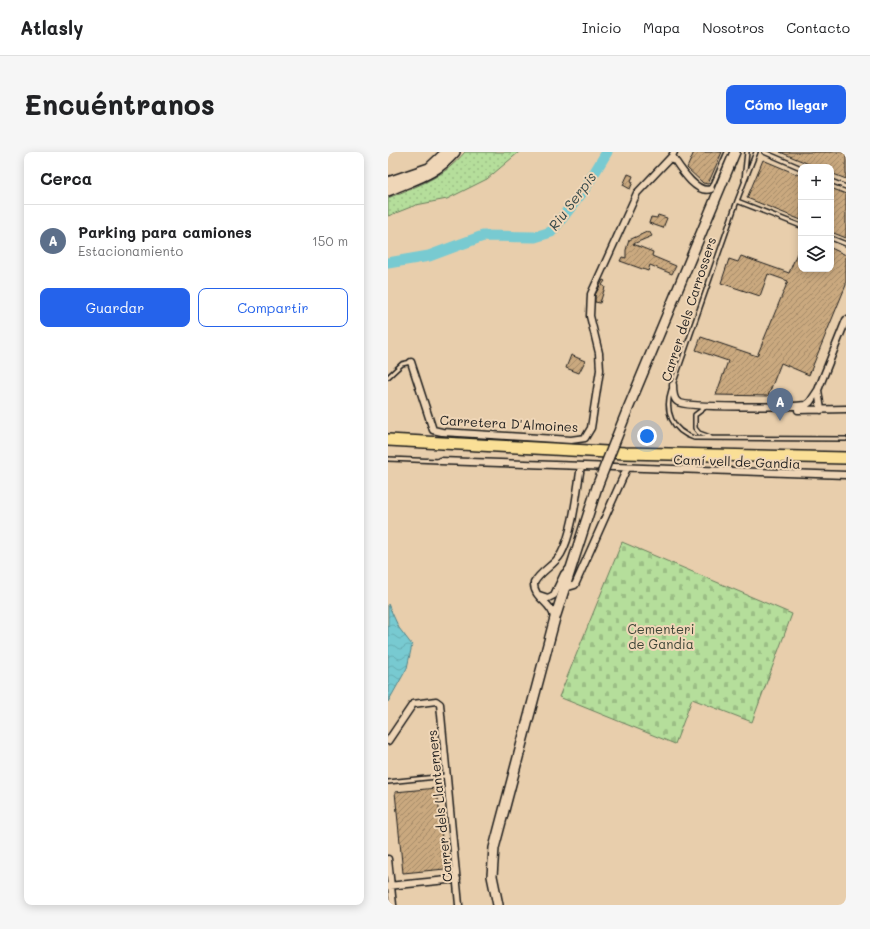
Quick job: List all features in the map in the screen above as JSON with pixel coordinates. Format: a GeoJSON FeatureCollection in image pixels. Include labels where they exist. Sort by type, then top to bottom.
{"type":"FeatureCollection","features":[{"type":"Feature","properties":{"kind":"highway"},"geometry":{"type":"LineString","coordinates":[[388,440],[632,454],[846,458]]}},
{"type":"Feature","properties":{"kind":"main road"},"geometry":{"type":"LineString","coordinates":[[388,182],[429,168],[446,152]]}},
{"type":"Feature","properties":{"kind":"main road"},"geometry":{"type":"LineString","coordinates":[[388,190],[433,173],[442,167],[455,152]]}},
{"type":"Feature","properties":{"kind":"main road"},"geometry":{"type":"LineString","coordinates":[[498,905],[492,876],[494,848],[555,618],[570,568],[598,484],[735,152]]}},
{"type":"Feature","properties":{"kind":"street","name":"Carretera D'Almoines"},"geometry":{"type":"LineString","coordinates":[[411,362],[433,430],[442,432],[571,440],[585,438],[591,428],[600,370],[599,353],[590,316],[591,294],[637,193],[673,154],[684,173],[694,183],[704,189],[712,188]]}},
{"type":"Feature","properties":{"kind":"street"},"geometry":{"type":"LineString","coordinates":[[821,410],[818,390],[846,320]]}},
{"type":"Feature","properties":{"kind":"street","name":"Carrer dels Carrossers"},"geometry":{"type":"LineString","coordinates":[[673,385],[675,400],[679,403],[702,405],[806,405],[810,402],[818,390]]}},
{"type":"Feature","properties":{"kind":"street"},"geometry":{"type":"LineString","coordinates":[[703,409],[846,409]]}},
{"type":"Feature","properties":{"kind":"street","name":"Camí vell de Gandia"},"geometry":{"type":"LineString","coordinates":[[440,461],[846,474]]}},
{"type":"Feature","properties":{"kind":"street"},"geometry":{"type":"LineString","coordinates":[[555,618],[550,606],[538,595],[534,588],[536,579],[558,558],[566,543],[581,466]]}},
{"type":"Feature","properties":{"kind":"street"},"geometry":{"type":"LineString","coordinates":[[564,588],[575,586],[627,468]]}},
{"type":"Feature","properties":{"kind":"street"},"geometry":{"type":"LineString","coordinates":[[538,595],[548,598],[553,597],[558,591],[564,574],[570,568]]}},
{"type":"Feature","properties":{"kind":"street","name":"Carrer dels Llanterners"},"geometry":{"type":"LineString","coordinates":[[388,741],[413,704],[436,701],[440,704],[459,905]]}},
{"type":"Feature","properties":{"kind":"street"},"geometry":{"type":"LineString","coordinates":[[388,859],[389,886],[393,905]]}},
{"type":"Feature","properties":{"kind":"street"},"geometry":{"type":"LineString","coordinates":[[389,886],[457,879]]}},
{"type":"Feature","properties":{"kind":"lane","name":"Carretera D'Almoines"},"geometry":{"type":"LineString","coordinates":[[712,188],[727,152]]}},
{"type":"Feature","properties":{"kind":"lane"},"geometry":{"type":"LineString","coordinates":[[744,184],[747,152]]}},
{"type":"Feature","properties":{"kind":"lane","name":"Carrer dels Carrossers"},"geometry":{"type":"LineString","coordinates":[[673,385],[737,200],[756,152]]}},
{"type":"Feature","properties":{"kind":"lane"},"geometry":{"type":"LineString","coordinates":[[764,152],[798,167]]}},
{"type":"Feature","properties":{"kind":"lane"},"geometry":{"type":"LineString","coordinates":[[834,182],[846,187]]}},
{"type":"Feature","properties":{"kind":"lane"},"geometry":{"type":"LineString","coordinates":[[737,200],[798,225]]}},
{"type":"Feature","properties":{"kind":"lane"},"geometry":{"type":"LineString","coordinates":[[834,239],[846,244]]}},
{"type":"Feature","properties":{"kind":"lane"},"geometry":{"type":"LineString","coordinates":[[388,377],[402,364],[411,362]]}},
{"type":"Feature","properties":{"kind":"lane"},"geometry":{"type":"LineString","coordinates":[[673,385],[669,397],[668,408],[671,419],[676,426],[690,436],[699,438],[846,439]]}},
{"type":"Feature","properties":{"kind":"lane"},"geometry":{"type":"LineString","coordinates":[[703,409],[695,415],[695,428],[699,433],[712,437]]}},
{"type":"Feature","properties":{"kind":"lane"},"geometry":{"type":"LineString","coordinates":[[388,459],[440,461]]}},
{"type":"Feature","properties":{"kind":"lane"},"geometry":{"type":"LineString","coordinates":[[388,782],[446,776]]}},
{"type":"Feature","properties":{"kind":"green space"},"geometry":{"type":"Polygon","coordinates":[[[465,152],[519,152],[487,179],[447,199],[416,205],[388,216],[388,198],[420,185],[439,175],[448,169],[465,152]]]}},
{"type":"Feature","properties":{"kind":"green space","name":"Cementeri de Gandia"},"geometry":{"type":"Polygon","coordinates":[[[622,542],[792,614],[752,722],[692,699],[675,744],[559,697],[622,542]]]}},
{"type":"Feature","properties":{"kind":"water"},"geometry":{"type":"Polygon","coordinates":[[[388,604],[399,628],[412,645],[407,668],[388,702],[388,604]]]}},
{"type":"Feature","properties":{"kind":"building"},"geometry":{"type":"Polygon","coordinates":[[[694,152],[722,152],[708,184],[703,183],[687,168],[694,152]]]}},
{"type":"Feature","properties":{"kind":"building"},"geometry":{"type":"Polygon","coordinates":[[[780,152],[846,152],[846,179],[834,174],[834,164],[809,164],[780,152]]]}},
{"type":"Feature","properties":{"kind":"building"},"geometry":{"type":"Polygon","coordinates":[[[763,160],[798,175],[798,219],[747,198],[763,160]]]}},
{"type":"Feature","properties":{"kind":"building"},"geometry":{"type":"Polygon","coordinates":[[[628,174],[633,176],[631,181],[633,182],[630,189],[623,185],[628,174]]]}},
{"type":"Feature","properties":{"kind":"building"},"geometry":{"type":"Polygon","coordinates":[[[834,189],[846,194],[846,238],[834,233],[834,189]]]}},
{"type":"Feature","properties":{"kind":"building"},"geometry":{"type":"Polygon","coordinates":[[[658,215],[667,218],[663,228],[649,223],[651,217],[657,218],[658,215]]]}},
{"type":"Feature","properties":{"kind":"building"},"geometry":{"type":"Polygon","coordinates":[[[649,231],[652,236],[633,244],[653,252],[652,256],[676,266],[672,274],[650,265],[648,271],[620,261],[622,257],[626,258],[626,250],[629,240],[649,231]]]}},
{"type":"Feature","properties":{"kind":"building"},"geometry":{"type":"Polygon","coordinates":[[[834,249],[846,255],[846,285],[809,375],[781,363],[768,396],[716,395],[728,361],[696,350],[701,337],[757,356],[788,281],[768,274],[760,296],[721,283],[729,259],[738,262],[741,256],[789,273],[798,250],[798,272],[834,272],[834,249]]]}},
{"type":"Feature","properties":{"kind":"building"},"geometry":{"type":"Polygon","coordinates":[[[603,280],[605,281],[602,285],[605,287],[600,303],[595,302],[595,295],[603,280]]]}},
{"type":"Feature","properties":{"kind":"building"},"geometry":{"type":"Polygon","coordinates":[[[571,355],[585,361],[579,373],[566,368],[571,355]]]}},
{"type":"Feature","properties":{"kind":"building"},"geometry":{"type":"Polygon","coordinates":[[[437,788],[445,869],[403,873],[395,792],[437,788]]]}},
{"type":"Feature","properties":{"kind":"waterway","name":"Riu Serpis"},"geometry":{"type":"LineString","coordinates":[[388,263],[429,256],[483,236],[535,237],[551,232],[584,190],[607,152]]}},
{"type":"Feature","properties":{"kind":"place","name":"Parking para camiones"},"geometry":{"type":"Point","coordinates":[780,421]}}]}
